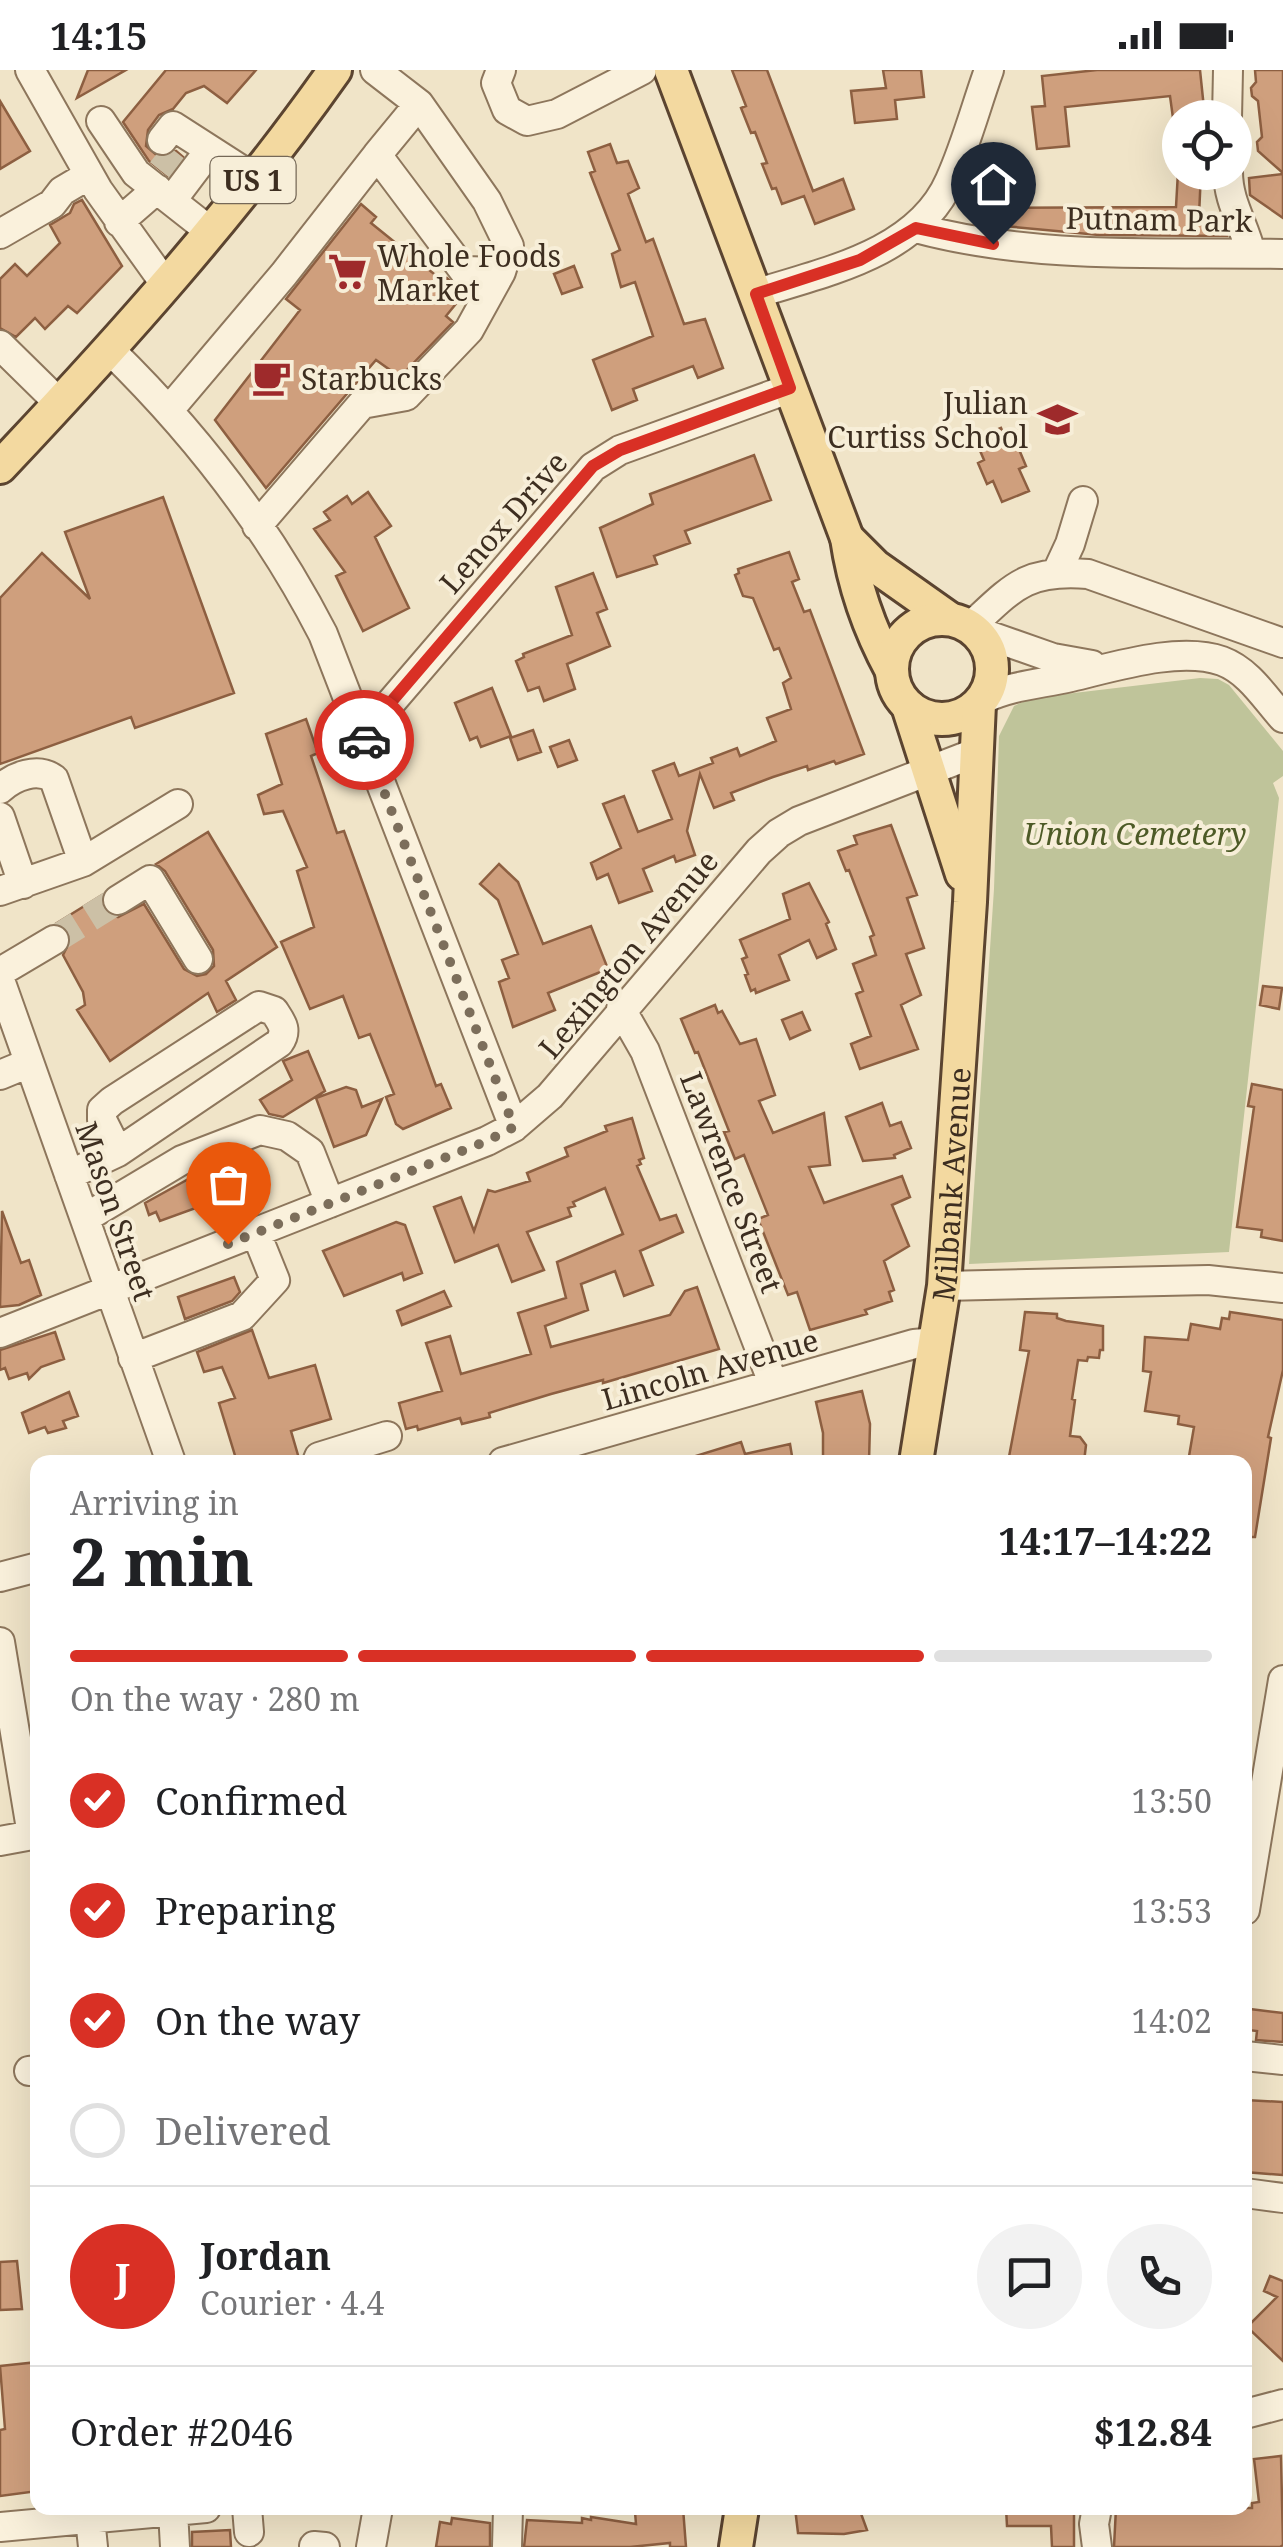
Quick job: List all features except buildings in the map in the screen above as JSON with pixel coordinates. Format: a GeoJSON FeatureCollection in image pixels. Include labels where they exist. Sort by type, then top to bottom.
{"type":"FeatureCollection","features":[{"type":"Feature","properties":{"kind":"main road","name":"US 1"},"geometry":{"type":"LineString","coordinates":[[0,466],[110,350],[211,232],[334,70]]}},
{"type":"Feature","properties":{"kind":"main road"},"geometry":{"type":"LineString","coordinates":[[672,70],[847,538],[853,580],[892,672]]}},
{"type":"Feature","properties":{"kind":"main road"},"geometry":{"type":"LineString","coordinates":[[847,538],[875,566],[965,626],[986,643],[993,666],[992,678],[981,702],[966,714],[932,719],[908,706],[894,686],[893,656],[910,630],[922,622],[965,626]]}},
{"type":"Feature","properties":{"kind":"main road","name":"Milbank Avenue"},"geometry":{"type":"LineString","coordinates":[[917,1455],[944,1286],[981,702]]}},
{"type":"Feature","properties":{"kind":"main road","name":"Milbank Avenue"},"geometry":{"type":"LineString","coordinates":[[908,706],[970,902]]}},
{"type":"Feature","properties":{"kind":"main road"},"geometry":{"type":"LineString","coordinates":[[736,2547],[741,2515]]}},
{"type":"Feature","properties":{"kind":"street"},"geometry":{"type":"LineString","coordinates":[[30,70],[119,222],[166,285]]}},
{"type":"Feature","properties":{"kind":"street"},"geometry":{"type":"LineString","coordinates":[[257,526],[362,404],[406,396],[469,330],[501,272],[510,246],[487,202],[419,104],[374,70]]}},
{"type":"Feature","properties":{"kind":"street"},"geometry":{"type":"LineString","coordinates":[[501,70],[496,83],[507,110],[527,121],[557,114],[642,70]]}},
{"type":"Feature","properties":{"kind":"street"},"geometry":{"type":"LineString","coordinates":[[756,294],[860,260],[916,228],[949,184],[988,70]]}},
{"type":"Feature","properties":{"kind":"street"},"geometry":{"type":"LineString","coordinates":[[1227,100],[1228,70]]}},
{"type":"Feature","properties":{"kind":"street"},"geometry":{"type":"LineString","coordinates":[[169,410],[284,274],[419,104]]}},
{"type":"Feature","properties":{"kind":"street"},"geometry":{"type":"LineString","coordinates":[[101,121],[166,166],[211,232]]}},
{"type":"Feature","properties":{"kind":"street"},"geometry":{"type":"LineString","coordinates":[[377,154],[464,271],[501,272]]}},
{"type":"Feature","properties":{"kind":"street"},"geometry":{"type":"LineString","coordinates":[[119,222],[166,166]]}},
{"type":"Feature","properties":{"kind":"street"},"geometry":{"type":"LineString","coordinates":[[166,166],[254,178]]}},
{"type":"Feature","properties":{"kind":"street"},"geometry":{"type":"LineString","coordinates":[[0,234],[52,204],[62,191],[89,174]]}},
{"type":"Feature","properties":{"kind":"street"},"geometry":{"type":"LineString","coordinates":[[1228,190],[1250,253]]}},
{"type":"Feature","properties":{"kind":"street","name":"Putnam Park"},"geometry":{"type":"LineString","coordinates":[[916,228],[961,240],[1024,249],[1283,254]]}},
{"type":"Feature","properties":{"kind":"street"},"geometry":{"type":"LineString","coordinates":[[0,345],[60,404]]}},
{"type":"Feature","properties":{"kind":"street"},"geometry":{"type":"LineString","coordinates":[[110,350],[169,410],[281,560],[317,622],[514,1127]]}},
{"type":"Feature","properties":{"kind":"street","name":"Lenox Drive"},"geometry":{"type":"LineString","coordinates":[[362,736],[593,466],[620,450],[790,388]]}},
{"type":"Feature","properties":{"kind":"street"},"geometry":{"type":"LineString","coordinates":[[1058,572],[1083,501]]}},
{"type":"Feature","properties":{"kind":"street"},"geometry":{"type":"LineString","coordinates":[[965,626],[1033,576],[1058,572],[1088,574],[1283,644]]}},
{"type":"Feature","properties":{"kind":"street"},"geometry":{"type":"LineString","coordinates":[[965,626],[1053,658],[1103,666]]}},
{"type":"Feature","properties":{"kind":"street"},"geometry":{"type":"LineString","coordinates":[[981,702],[1019,685],[1071,677],[1103,666],[1186,656],[1223,662],[1243,672],[1283,718]]}},
{"type":"Feature","properties":{"kind":"street","name":"Lexington Avenue"},"geometry":{"type":"LineString","coordinates":[[0,1333],[514,1127],[536,1112],[621,1009],[779,833],[798,821],[975,753]]}},
{"type":"Feature","properties":{"kind":"street"},"geometry":{"type":"LineString","coordinates":[[0,789],[5,783],[36,772],[54,779],[83,862]]}},
{"type":"Feature","properties":{"kind":"street"},"geometry":{"type":"LineString","coordinates":[[0,817],[12,888],[83,862],[178,804]]}},
{"type":"Feature","properties":{"kind":"street"},"geometry":{"type":"LineString","coordinates":[[118,900],[150,880],[198,959]]}},
{"type":"Feature","properties":{"kind":"street"},"geometry":{"type":"LineString","coordinates":[[2,987],[54,940]]}},
{"type":"Feature","properties":{"kind":"street","name":"Mason Street"},"geometry":{"type":"LineString","coordinates":[[2,987],[169,1455]]}},
{"type":"Feature","properties":{"kind":"street"},"geometry":{"type":"LineString","coordinates":[[69,1174],[118,1152],[279,1044],[284,1027],[274,1011],[258,1006],[102,1110],[102,1120],[118,1152]]}},
{"type":"Feature","properties":{"kind":"street","name":"Lawrence Street"},"geometry":{"type":"LineString","coordinates":[[621,1009],[646,1051],[773,1384]]}},
{"type":"Feature","properties":{"kind":"street"},"geometry":{"type":"LineString","coordinates":[[0,1074],[30,1063]]}},
{"type":"Feature","properties":{"kind":"street"},"geometry":{"type":"LineString","coordinates":[[85,1218],[182,1160],[260,1130],[287,1136],[310,1152],[330,1203]]}},
{"type":"Feature","properties":{"kind":"street"},"geometry":{"type":"LineString","coordinates":[[134,1358],[242,1316],[276,1280],[256,1233]]}},
{"type":"Feature","properties":{"kind":"street"},"geometry":{"type":"LineString","coordinates":[[944,1286],[1208,1280],[1283,1288]]}},
{"type":"Feature","properties":{"kind":"street","name":"Lincoln Avenue"},"geometry":{"type":"LineString","coordinates":[[527,1455],[914,1344],[936,1342]]}},
{"type":"Feature","properties":{"kind":"street"},"geometry":{"type":"LineString","coordinates":[[325,1455],[387,1436]]}},
{"type":"Feature","properties":{"kind":"street"},"geometry":{"type":"LineString","coordinates":[[0,1577],[30,1569]]}},
{"type":"Feature","properties":{"kind":"street"},"geometry":{"type":"LineString","coordinates":[[0,1642],[30,1807]]}},
{"type":"Feature","properties":{"kind":"street"},"geometry":{"type":"LineString","coordinates":[[1252,1868],[1283,1680]]}},
{"type":"Feature","properties":{"kind":"street"},"geometry":{"type":"LineString","coordinates":[[0,1841],[30,1836]]}},
{"type":"Feature","properties":{"kind":"street"},"geometry":{"type":"LineString","coordinates":[[1252,2057],[1283,2060]]}},
{"type":"Feature","properties":{"kind":"street"},"geometry":{"type":"LineString","coordinates":[[1252,2194],[1283,2198]]}},
{"type":"Feature","properties":{"kind":"street"},"geometry":{"type":"LineString","coordinates":[[1252,2412],[1283,2404]]}},
{"type":"Feature","properties":{"kind":"street"},"geometry":{"type":"LineString","coordinates":[[0,2527],[117,2515]]}},
{"type":"Feature","properties":{"kind":"street"},"geometry":{"type":"LineString","coordinates":[[165,2515],[175,2547]]}},
{"type":"Feature","properties":{"kind":"street"},"geometry":{"type":"LineString","coordinates":[[371,2547],[377,2515]]}},
{"type":"Feature","properties":{"kind":"street"},"geometry":{"type":"LineString","coordinates":[[508,2515],[508,2547]]}},
{"type":"Feature","properties":{"kind":"street"},"geometry":{"type":"LineString","coordinates":[[1096,2515],[1098,2547]]}},
{"type":"Feature","properties":{"kind":"street"},"geometry":{"type":"LineString","coordinates":[[90,2518],[93,2547]]}},
{"type":"Feature","properties":{"kind":"street"},"geometry":{"type":"LineString","coordinates":[[314,2546],[326,2547]]}},
{"type":"Feature","properties":{"kind":"green space","name":"Union Cemetery"},"geometry":{"type":"Polygon","coordinates":[[[1218,679],[1229,685],[1283,751],[1283,776],[1273,783],[1279,798],[1229,1252],[969,1264],[994,889],[999,736],[1014,706],[1032,698],[1218,679]]]}},
{"type":"Feature","properties":{"kind":"tunnel"},"geometry":{"type":"LineString","coordinates":[[161,171],[176,152]]}},
{"type":"Feature","properties":{"kind":"tunnel"},"geometry":{"type":"LineString","coordinates":[[54,940],[118,900]]}},
{"type":"Feature","properties":{"kind":"way so far"},"geometry":{"type":"LineString","coordinates":[[228,1244],[514,1127],[364,740]]}},
{"type":"Feature","properties":{"kind":"place","name":"Whole Foods Market"},"geometry":{"type":"Point","coordinates":[347,272]}},
{"type":"Feature","properties":{"kind":"place","name":"Starbucks"},"geometry":{"type":"Point","coordinates":[271,378]}},
{"type":"Feature","properties":{"kind":"place","name":"Julian Curtiss School"},"geometry":{"type":"Point","coordinates":[1058,419]}},
{"type":"Feature","properties":{"kind":"route"},"geometry":{"type":"LineString","coordinates":[[364,740],[362,736],[593,466],[620,450],[790,388],[756,294],[860,260],[916,228],[993,244]]}}]}
